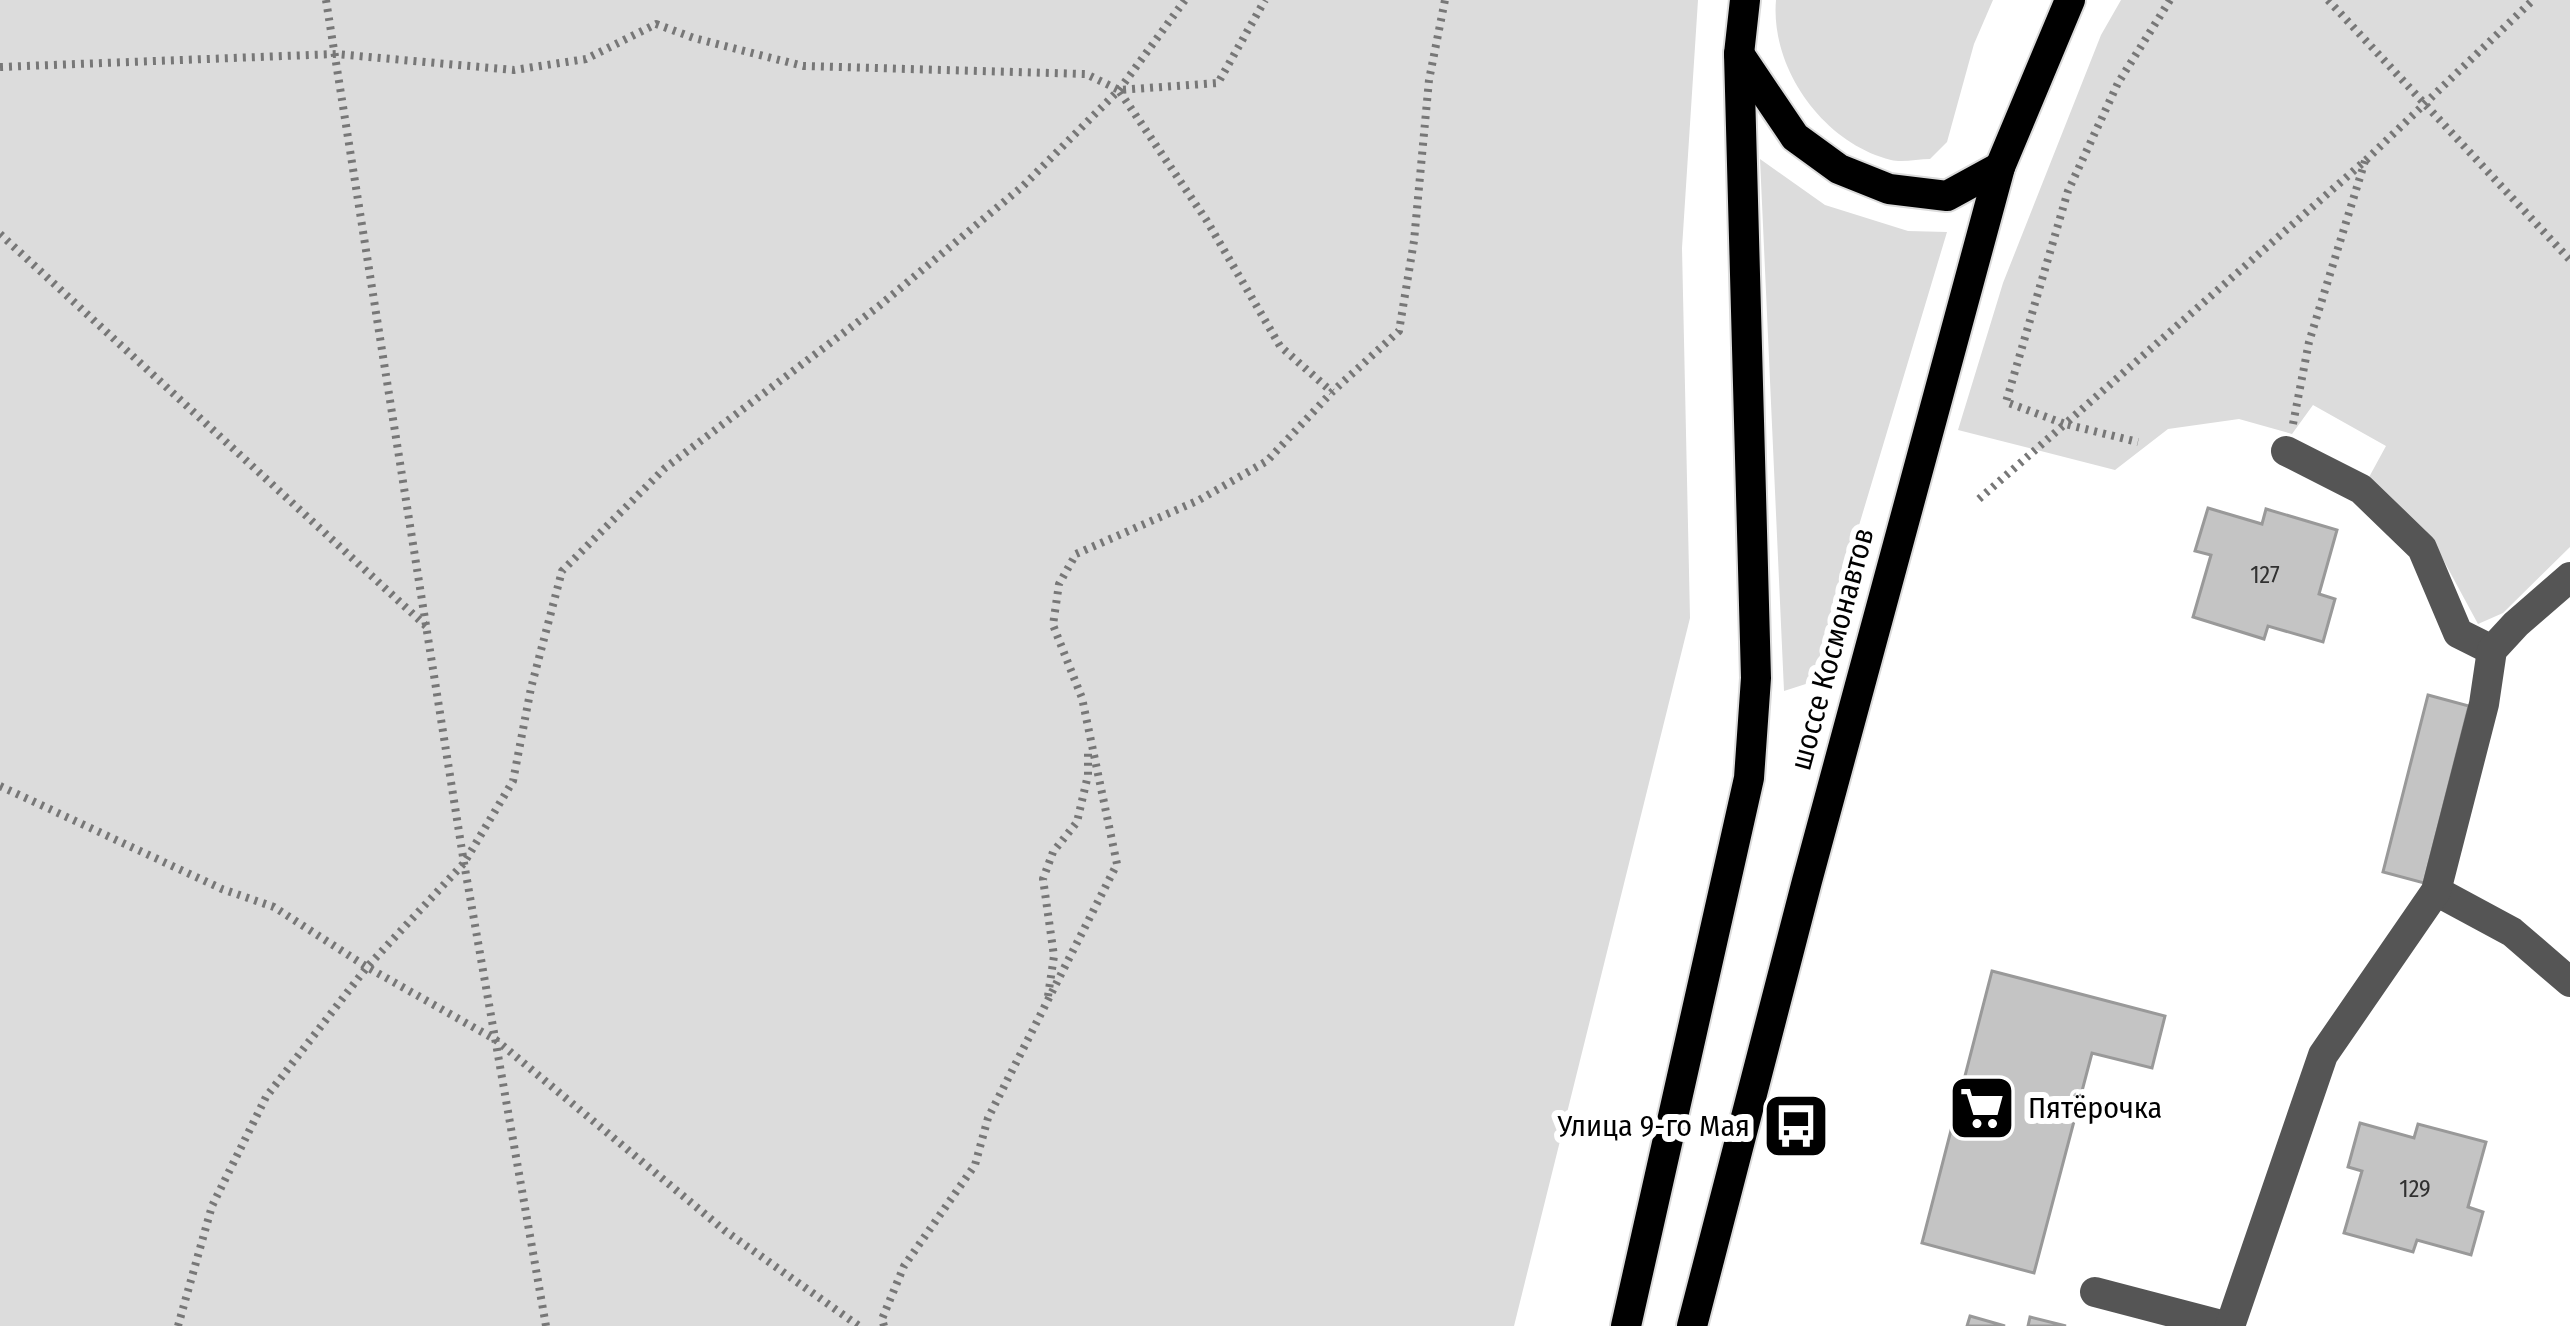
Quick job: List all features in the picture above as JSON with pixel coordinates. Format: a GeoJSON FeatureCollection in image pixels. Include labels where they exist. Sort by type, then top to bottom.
{"type":"FeatureCollection","features":[{"type":"Feature","properties":{"kind":"main road","name":"шоссе Космонавтов"},"geometry":{"type":"LineString","coordinates":[[1626,1326],[1749,778],[1756,678],[1738,54],[1745,0]]}},
{"type":"Feature","properties":{"kind":"main road","name":"шоссе Космонавтов"},"geometry":{"type":"LineString","coordinates":[[1692,1326],[2000,167],[2070,0]]}},
{"type":"Feature","properties":{"kind":"main road"},"geometry":{"type":"LineString","coordinates":[[1738,54],[1796,137],[1839,169],[1889,189],[1947,196],[2000,167]]}},
{"type":"Feature","properties":{"kind":"street"},"geometry":{"type":"LineString","coordinates":[[2287,451],[2361,489],[2422,548],[2458,633],[2492,650]]}},
{"type":"Feature","properties":{"kind":"street"},"geometry":{"type":"LineString","coordinates":[[2095,1292],[2227,1326],[2323,1055],[2436,891],[2484,704],[2492,650],[2570,577]]}},
{"type":"Feature","properties":{"kind":"street"},"geometry":{"type":"LineString","coordinates":[[2436,891],[2512,932],[2570,982]]}},
{"type":"Feature","properties":{"kind":"path"},"geometry":{"type":"LineString","coordinates":[[326,0],[464,863],[547,1326]]}},
{"type":"Feature","properties":{"kind":"path"},"geometry":{"type":"LineString","coordinates":[[178,1326],[212,1206],[266,1097],[368,967],[464,863],[513,782],[531,688],[562,571],[665,468],[879,306],[1023,186],[1119,90],[1185,0]]}},
{"type":"Feature","properties":{"kind":"path"},"geometry":{"type":"LineString","coordinates":[[0,67],[336,54],[514,70],[586,59],[656,24],[803,66],[1086,74],[1119,90],[1218,83],[1265,0]]}},
{"type":"Feature","properties":{"kind":"path"},"geometry":{"type":"LineString","coordinates":[[884,1326],[882,1318],[904,1266],[975,1165],[988,1118],[1117,863],[1082,698],[1053,625],[1059,584],[1076,554],[1199,500],[1267,461],[1331,392],[1399,331],[1414,241],[1429,80],[1445,0]]}},
{"type":"Feature","properties":{"kind":"path"},"geometry":{"type":"LineString","coordinates":[[2138,442],[2066,424],[2006,402],[2068,191],[2118,83],[2170,0]]}},
{"type":"Feature","properties":{"kind":"path"},"geometry":{"type":"LineString","coordinates":[[2328,0],[2570,260]]}},
{"type":"Feature","properties":{"kind":"path"},"geometry":{"type":"LineString","coordinates":[[1979,499],[2366,160],[2533,0]]}},
{"type":"Feature","properties":{"kind":"path"},"geometry":{"type":"LineString","coordinates":[[1119,90],[1207,221],[1280,346],[1331,392]]}},
{"type":"Feature","properties":{"kind":"path"},"geometry":{"type":"LineString","coordinates":[[2287,451],[2308,342],[2366,160]]}},
{"type":"Feature","properties":{"kind":"path"},"geometry":{"type":"LineString","coordinates":[[0,234],[428,627]]}},
{"type":"Feature","properties":{"kind":"path"},"geometry":{"type":"LineString","coordinates":[[1037,1027],[1047,1003],[1054,956],[1043,879],[1053,852],[1077,822],[1088,775],[1088,734]]}},
{"type":"Feature","properties":{"kind":"path"},"geometry":{"type":"LineString","coordinates":[[0,786],[222,890],[274,907],[496,1040],[724,1230],[859,1326]]}},
{"type":"Feature","properties":{"kind":"shaded area"},"geometry":{"type":"Polygon","coordinates":[[[0,0],[1698,0],[1682,248],[1690,618],[1514,1326],[0,1326],[0,0]]]}},
{"type":"Feature","properties":{"kind":"shaded area"},"geometry":{"type":"Polygon","coordinates":[[[1776,0],[1993,0],[1974,44],[1947,142],[1930,159],[1891,160],[1866,151],[1823,120],[1792,76],[1782,51],[1776,0]]]}},
{"type":"Feature","properties":{"kind":"shaded area"},"geometry":{"type":"Polygon","coordinates":[[[2121,0],[2570,0],[2570,547],[2503,613],[2478,624],[2432,539],[2368,479],[2386,446],[2313,405],[2292,434],[2239,419],[2168,429],[2115,470],[1958,430],[2003,283],[2101,35],[2121,0]]]}},
{"type":"Feature","properties":{"kind":"shaded area"},"geometry":{"type":"Polygon","coordinates":[[[1760,159],[1825,205],[1908,231],[1947,232],[1812,682],[1784,691],[1760,159]]]}},
{"type":"Feature","properties":{"kind":"building"},"geometry":{"type":"Polygon","coordinates":[[[2208,508],[2262,524],[2266,509],[2337,530],[2319,594],[2335,599],[2323,642],[2268,626],[2264,639],[2193,617],[2211,555],[2195,551],[2208,508]]]}},
{"type":"Feature","properties":{"kind":"building"},"geometry":{"type":"Polygon","coordinates":[[[2428,695],[2469,706],[2424,883],[2383,872],[2428,695]]]}},
{"type":"Feature","properties":{"kind":"building"},"geometry":{"type":"Polygon","coordinates":[[[1992,971],[2165,1016],[2152,1068],[2092,1053],[2034,1273],[1922,1243],[1992,971]]]}},
{"type":"Feature","properties":{"kind":"building"},"geometry":{"type":"Polygon","coordinates":[[[2360,1123],[2414,1138],[2418,1124],[2486,1142],[2468,1207],[2483,1212],[2471,1255],[2417,1240],[2413,1252],[2344,1233],[2362,1171],[2348,1167],[2360,1123]]]}},
{"type":"Feature","properties":{"kind":"building"},"geometry":{"type":"Polygon","coordinates":[[[1970,1316],[2005,1326],[1967,1326],[1970,1316]]]}},
{"type":"Feature","properties":{"kind":"building"},"geometry":{"type":"Polygon","coordinates":[[[2030,1317],[2066,1326],[2028,1326],[2030,1317]]]}},
{"type":"Feature","properties":{"kind":"place","name":"Пятёрочка"},"geometry":{"type":"Point","coordinates":[1982,1108]}},
{"type":"Feature","properties":{"kind":"place","name":"Улица 9-го Мая"},"geometry":{"type":"Point","coordinates":[1796,1126]}}]}
